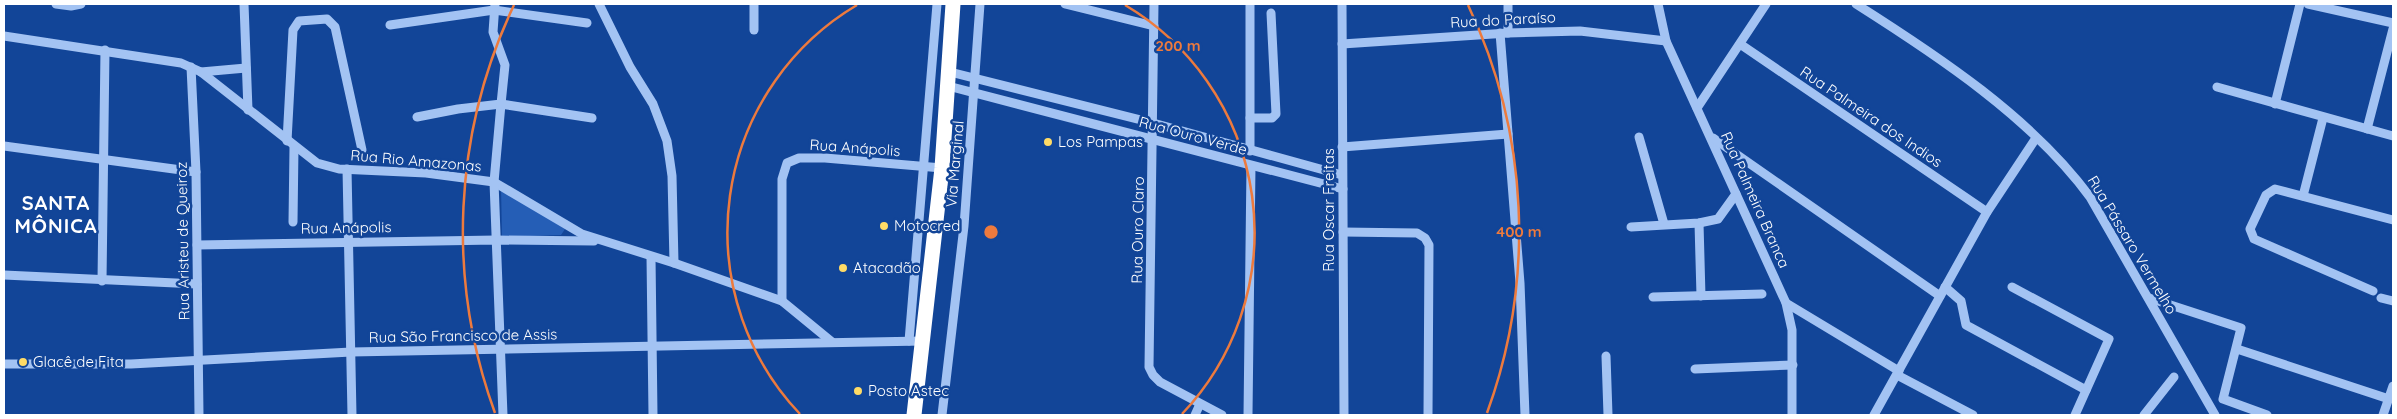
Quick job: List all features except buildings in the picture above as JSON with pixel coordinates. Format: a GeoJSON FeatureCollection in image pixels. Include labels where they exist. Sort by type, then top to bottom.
{"type":"FeatureCollection","features":[{"type":"Feature","properties":{"kind":"highway"},"geometry":{"type":"LineString","coordinates":[[914,415],[916,341],[942,168],[953,4]]}},
{"type":"Feature","properties":{"kind":"street"},"geometry":{"type":"LineString","coordinates":[[56,4],[71,6],[81,4]]}},
{"type":"Feature","properties":{"kind":"street"},"geometry":{"type":"LineString","coordinates":[[244,4],[248,110]]}},
{"type":"Feature","properties":{"kind":"street"},"geometry":{"type":"LineString","coordinates":[[599,4],[630,67],[653,104],[667,141],[672,176],[674,263]]}},
{"type":"Feature","properties":{"kind":"street"},"geometry":{"type":"LineString","coordinates":[[754,4],[754,30]]}},
{"type":"Feature","properties":{"kind":"street"},"geometry":{"type":"LineString","coordinates":[[916,341],[924,166],[936,4]]}},
{"type":"Feature","properties":{"kind":"street","name":"Via Marginal"},"geometry":{"type":"LineString","coordinates":[[942,415],[962,236],[975,93],[980,4]]}},
{"type":"Feature","properties":{"kind":"street"},"geometry":{"type":"LineString","coordinates":[[1065,4],[1154,26]]}},
{"type":"Feature","properties":{"kind":"street","name":"Rua Ouro Claro"},"geometry":{"type":"LineString","coordinates":[[1154,4],[1149,367],[1153,375],[1160,382],[1222,415]]}},
{"type":"Feature","properties":{"kind":"street"},"geometry":{"type":"LineString","coordinates":[[1250,4],[1250,151]]}},
{"type":"Feature","properties":{"kind":"street","name":"Rua Oscar Freitas"},"geometry":{"type":"LineString","coordinates":[[1342,4],[1344,415]]}},
{"type":"Feature","properties":{"kind":"street"},"geometry":{"type":"LineString","coordinates":[[1508,4],[1504,33],[1508,134],[1520,283],[1525,415]]}},
{"type":"Feature","properties":{"kind":"street","name":"Rua Palmeira Branca"},"geometry":{"type":"LineString","coordinates":[[1658,4],[1666,41],[1786,303],[1792,330],[1792,415]]}},
{"type":"Feature","properties":{"kind":"street"},"geometry":{"type":"LineString","coordinates":[[1697,108],[1766,4]]}},
{"type":"Feature","properties":{"kind":"street","name":"Rua Pássaro Vermelho"},"geometry":{"type":"LineString","coordinates":[[1856,4],[1902,33],[1973,85],[2036,138],[2074,175],[2090,197],[2215,415]]}},
{"type":"Feature","properties":{"kind":"street"},"geometry":{"type":"LineString","coordinates":[[2275,104],[2300,4]]}},
{"type":"Feature","properties":{"kind":"street"},"geometry":{"type":"LineString","coordinates":[[2308,4],[2393,23]]}},
{"type":"Feature","properties":{"kind":"street"},"geometry":{"type":"LineString","coordinates":[[390,25],[494,7],[587,23]]}},
{"type":"Feature","properties":{"kind":"street"},"geometry":{"type":"LineString","coordinates":[[494,7],[493,32],[505,65],[494,182],[503,415]]}},
{"type":"Feature","properties":{"kind":"street"},"geometry":{"type":"LineString","coordinates":[[1250,118],[1272,118],[1276,114],[1271,13]]}},
{"type":"Feature","properties":{"kind":"street"},"geometry":{"type":"LineString","coordinates":[[293,222],[291,144],[293,30],[299,21],[328,19],[334,27],[362,150]]}},
{"type":"Feature","properties":{"kind":"street"},"geometry":{"type":"LineString","coordinates":[[2367,129],[2393,29]]}},
{"type":"Feature","properties":{"kind":"street","name":"Rua do Paraíso"},"geometry":{"type":"LineString","coordinates":[[1342,44],[1504,33],[1580,31],[1666,41]]}},
{"type":"Feature","properties":{"kind":"street","name":"Rua Rio Amazonas"},"geometry":{"type":"LineString","coordinates":[[4,36],[170,60],[192,67],[201,72],[317,163],[347,169],[426,173],[494,182],[582,234],[674,263],[782,301],[832,342]]}},
{"type":"Feature","properties":{"kind":"street","name":"Rua Palmeira dos Indios"},"geometry":{"type":"LineString","coordinates":[[1740,44],[1987,212]]}},
{"type":"Feature","properties":{"kind":"street"},"geometry":{"type":"LineString","coordinates":[[102,281],[104,50]]}},
{"type":"Feature","properties":{"kind":"street","name":"Rua Aristeu de Queiroz"},"geometry":{"type":"LineString","coordinates":[[192,67],[196,172],[198,415]]}},
{"type":"Feature","properties":{"kind":"street"},"geometry":{"type":"LineString","coordinates":[[201,72],[246,68]]}},
{"type":"Feature","properties":{"kind":"street","name":"Rua Ouro Verde"},"geometry":{"type":"LineString","coordinates":[[949,79],[976,78],[1153,123],[1342,175]]}},
{"type":"Feature","properties":{"kind":"street","name":"Rua Ouro Verde"},"geometry":{"type":"LineString","coordinates":[[949,79],[975,93],[1343,189]]}},
{"type":"Feature","properties":{"kind":"street"},"geometry":{"type":"LineString","coordinates":[[2217,87],[2393,136]]}},
{"type":"Feature","properties":{"kind":"street"},"geometry":{"type":"LineString","coordinates":[[417,117],[458,109],[501,104],[592,118]]}},
{"type":"Feature","properties":{"kind":"street"},"geometry":{"type":"LineString","coordinates":[[2303,196],[2323,118]]}},
{"type":"Feature","properties":{"kind":"street"},"geometry":{"type":"LineString","coordinates":[[1342,148],[1508,134]]}},
{"type":"Feature","properties":{"kind":"street"},"geometry":{"type":"LineString","coordinates":[[1639,137],[1664,224]]}},
{"type":"Feature","properties":{"kind":"street"},"geometry":{"type":"LineString","coordinates":[[1711,137],[1940,296]]}},
{"type":"Feature","properties":{"kind":"street"},"geometry":{"type":"LineString","coordinates":[[1874,415],[1987,212],[2036,138]]}},
{"type":"Feature","properties":{"kind":"street"},"geometry":{"type":"LineString","coordinates":[[4,146],[196,172]]}},
{"type":"Feature","properties":{"kind":"street","name":"Rua Anápolis"},"geometry":{"type":"LineString","coordinates":[[782,301],[782,186],[787,163],[799,158],[826,158],[942,168]]}},
{"type":"Feature","properties":{"kind":"street"},"geometry":{"type":"LineString","coordinates":[[1248,415],[1251,166]]}},
{"type":"Feature","properties":{"kind":"street"},"geometry":{"type":"LineString","coordinates":[[347,169],[352,415]]}},
{"type":"Feature","properties":{"kind":"street"},"geometry":{"type":"LineString","coordinates":[[2373,291],[2254,239],[2250,230],[2266,195],[2271,190],[2280,189],[2393,220]]}},
{"type":"Feature","properties":{"kind":"street"},"geometry":{"type":"LineString","coordinates":[[1631,226],[1700,223],[1720,217],[1736,194]]}},
{"type":"Feature","properties":{"kind":"street"},"geometry":{"type":"LineString","coordinates":[[1700,223],[1701,296]]}},
{"type":"Feature","properties":{"kind":"street"},"geometry":{"type":"LineString","coordinates":[[1343,232],[1417,234],[1425,238],[1430,245],[1428,415]]}},
{"type":"Feature","properties":{"kind":"street","name":"Rua Anápolis"},"geometry":{"type":"LineString","coordinates":[[197,245],[496,240],[602,241]]}},
{"type":"Feature","properties":{"kind":"street"},"geometry":{"type":"LineString","coordinates":[[651,257],[653,415]]}},
{"type":"Feature","properties":{"kind":"street"},"geometry":{"type":"LineString","coordinates":[[4,275],[197,284]]}},
{"type":"Feature","properties":{"kind":"street"},"geometry":{"type":"LineString","coordinates":[[1946,287],[1961,301],[1966,325],[2086,390]]}},
{"type":"Feature","properties":{"kind":"street"},"geometry":{"type":"LineString","coordinates":[[2012,287],[2108,337],[2108,345],[2075,415]]}},
{"type":"Feature","properties":{"kind":"street"},"geometry":{"type":"LineString","coordinates":[[1653,297],[1762,294]]}},
{"type":"Feature","properties":{"kind":"street"},"geometry":{"type":"LineString","coordinates":[[2149,298],[2240,326],[2241,334],[2222,399],[2267,415]]}},
{"type":"Feature","properties":{"kind":"street"},"geometry":{"type":"LineString","coordinates":[[2381,298],[2393,301]]}},
{"type":"Feature","properties":{"kind":"street"},"geometry":{"type":"LineString","coordinates":[[1786,303],[1898,373],[1973,415]]}},
{"type":"Feature","properties":{"kind":"street","name":"Rua São Francisco de Assis"},"geometry":{"type":"LineString","coordinates":[[4,364],[198,362],[351,352],[652,344],[916,341]]}},
{"type":"Feature","properties":{"kind":"street"},"geometry":{"type":"LineString","coordinates":[[2237,349],[2389,399]]}},
{"type":"Feature","properties":{"kind":"street"},"geometry":{"type":"LineString","coordinates":[[1606,356],[1608,415]]}},
{"type":"Feature","properties":{"kind":"street"},"geometry":{"type":"LineString","coordinates":[[1695,369],[1793,365]]}},
{"type":"Feature","properties":{"kind":"street"},"geometry":{"type":"LineString","coordinates":[[2144,415],[2174,377]]}},
{"type":"Feature","properties":{"kind":"street"},"geometry":{"type":"LineString","coordinates":[[2383,415],[2393,386]]}},
{"type":"Feature","properties":{"kind":"street"},"geometry":{"type":"LineString","coordinates":[[1195,415],[1200,404]]}},
{"type":"Feature","properties":{"kind":"shaded area"},"geometry":{"type":"Polygon","coordinates":[[[501,188],[565,229],[561,235],[502,237],[501,188]]]}},
{"type":"Feature","properties":{"kind":"place","name":"Los Pampas"},"geometry":{"type":"Point","coordinates":[1048,142]}},
{"type":"Feature","properties":{"kind":"place","name":"Motocred"},"geometry":{"type":"Point","coordinates":[884,226]}},
{"type":"Feature","properties":{"kind":"place","name":"Atacadão"},"geometry":{"type":"Point","coordinates":[843,268]}},
{"type":"Feature","properties":{"kind":"place","name":"Glacê de Fita"},"geometry":{"type":"Point","coordinates":[23,362]}},
{"type":"Feature","properties":{"kind":"place","name":"Posto Astec"},"geometry":{"type":"Point","coordinates":[858,391]}},
{"type":"Feature","properties":{"kind":"district","name":"SANTA MÔNICA"},"geometry":{"type":"Point","coordinates":[56,214]}}]}
